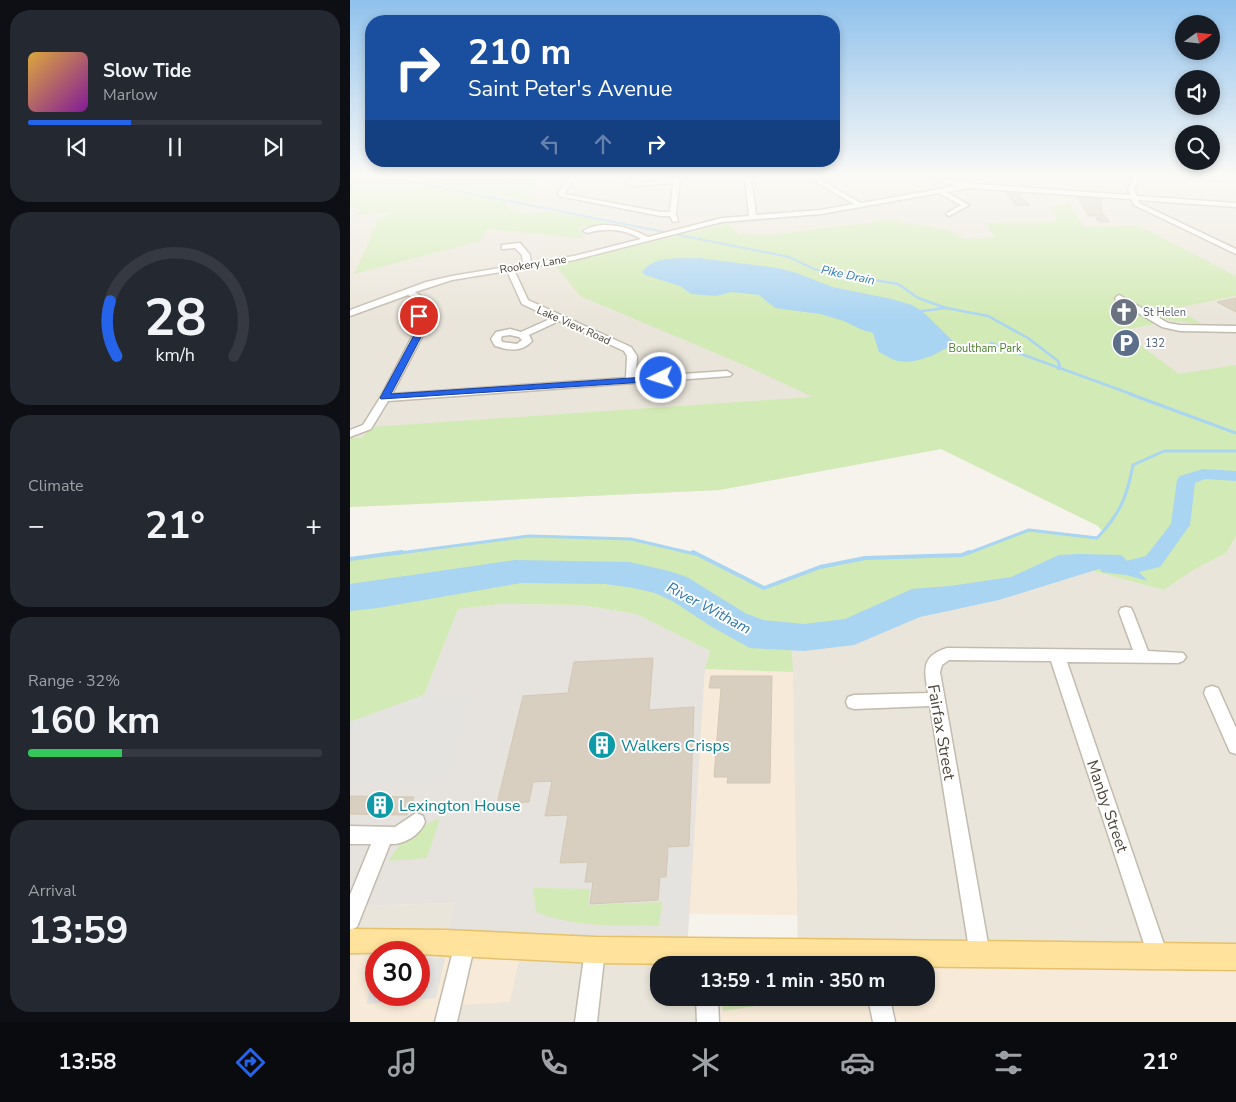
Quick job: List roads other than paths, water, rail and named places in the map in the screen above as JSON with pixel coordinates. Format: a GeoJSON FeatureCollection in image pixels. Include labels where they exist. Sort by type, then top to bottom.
{"type":"FeatureCollection","features":[{"type":"Feature","properties":{"kind":"main road"},"geometry":{"type":"LineString","coordinates":[[350,942],[465,943],[678,956]]}},
{"type":"Feature","properties":{"kind":"main road"},"geometry":{"type":"LineString","coordinates":[[935,957],[980,955],[1236,957]]}},
{"type":"Feature","properties":{"kind":"street"},"geometry":{"type":"LineString","coordinates":[[587,231],[601,226],[614,226],[636,232],[647,239]]}},
{"type":"Feature","properties":{"kind":"street"},"geometry":{"type":"LineString","coordinates":[[673,226],[673,232]]}},
{"type":"Feature","properties":{"kind":"street","name":"Rookery Lane"},"geometry":{"type":"LineString","coordinates":[[350,313],[463,275],[574,258],[699,226]]}},
{"type":"Feature","properties":{"kind":"street"},"geometry":{"type":"LineString","coordinates":[[1181,226],[1236,252]]}},
{"type":"Feature","properties":{"kind":"street"},"geometry":{"type":"LineString","coordinates":[[1219,244],[1236,241]]}},
{"type":"Feature","properties":{"kind":"street"},"geometry":{"type":"LineString","coordinates":[[506,247],[517,243],[526,256],[527,265]]}},
{"type":"Feature","properties":{"kind":"street","name":"Lake View Road"},"geometry":{"type":"LineString","coordinates":[[509,268],[522,300],[628,349],[632,356],[631,380]]}},
{"type":"Feature","properties":{"kind":"street"},"geometry":{"type":"LineString","coordinates":[[350,434],[367,427],[418,333],[420,299],[408,292]]}},
{"type":"Feature","properties":{"kind":"street"},"geometry":{"type":"LineString","coordinates":[[1119,298],[1165,324],[1180,328],[1236,329]]}},
{"type":"Feature","properties":{"kind":"street"},"geometry":{"type":"LineString","coordinates":[[522,335],[558,318]]}},
{"type":"Feature","properties":{"kind":"street"},"geometry":{"type":"LineString","coordinates":[[384,398],[727,374]]}},
{"type":"Feature","properties":{"kind":"street"},"geometry":{"type":"LineString","coordinates":[[1126,612],[1143,657]]}},
{"type":"Feature","properties":{"kind":"street","name":"Fairfax Street"},"geometry":{"type":"LineString","coordinates":[[980,955],[932,672],[935,661],[947,654],[1178,657]]}},
{"type":"Feature","properties":{"kind":"street","name":"Manby Street"},"geometry":{"type":"LineString","coordinates":[[1057,656],[1158,956]]}},
{"type":"Feature","properties":{"kind":"street"},"geometry":{"type":"LineString","coordinates":[[1212,692],[1236,746]]}},
{"type":"Feature","properties":{"kind":"street"},"geometry":{"type":"LineString","coordinates":[[854,702],[937,700]]}},
{"type":"Feature","properties":{"kind":"street"},"geometry":{"type":"LineString","coordinates":[[350,835],[398,836],[416,822]]}},
{"type":"Feature","properties":{"kind":"street"},"geometry":{"type":"LineString","coordinates":[[350,920],[384,836]]}},
{"type":"Feature","properties":{"kind":"street"},"geometry":{"type":"LineString","coordinates":[[446,1022],[465,943]]}},
{"type":"Feature","properties":{"kind":"street"},"geometry":{"type":"LineString","coordinates":[[586,1022],[595,950]]}},
{"type":"Feature","properties":{"kind":"street"},"geometry":{"type":"LineString","coordinates":[[707,1006],[708,1022]]}},
{"type":"Feature","properties":{"kind":"street"},"geometry":{"type":"LineString","coordinates":[[881,1006],[884,1022]]}},
{"type":"Feature","properties":{"kind":"water"},"geometry":{"type":"Polygon","coordinates":[[[699,258],[778,268],[797,273],[832,287],[912,305],[922,311],[955,343],[920,360],[898,361],[879,352],[873,333],[844,321],[820,314],[775,308],[759,295],[732,292],[716,296],[691,294],[680,286],[645,275],[642,272],[660,260],[699,258]]]}},
{"type":"Feature","properties":{"kind":"water"},"geometry":{"type":"Polygon","coordinates":[[[1059,555],[1121,555],[1148,581],[1102,568],[999,600],[920,617],[854,645],[804,651],[750,648],[712,627],[674,602],[655,593],[605,584],[521,583],[378,608],[350,611],[350,584],[515,560],[629,562],[687,577],[745,613],[763,620],[804,624],[845,619],[912,589],[950,586],[1011,577],[1059,555]]]}},
{"type":"Feature","properties":{"kind":"waterway","name":"Pike Drain"},"geometry":{"type":"LineString","coordinates":[[632,226],[789,257],[814,269],[833,273]]}},
{"type":"Feature","properties":{"kind":"waterway","name":"Pike Drain"},"geometry":{"type":"LineString","coordinates":[[826,272],[898,284],[918,298],[946,308]]}},
{"type":"Feature","properties":{"kind":"waterway"},"geometry":{"type":"LineString","coordinates":[[922,311],[946,308]]}},
{"type":"Feature","properties":{"kind":"waterway"},"geometry":{"type":"LineString","coordinates":[[946,308],[988,316],[1028,338],[1058,361],[1059,368]]}},
{"type":"Feature","properties":{"kind":"waterway"},"geometry":{"type":"LineString","coordinates":[[991,343],[1059,368]]}},
{"type":"Feature","properties":{"kind":"waterway"},"geometry":{"type":"LineString","coordinates":[[1059,368],[1134,395]]}},
{"type":"Feature","properties":{"kind":"waterway"},"geometry":{"type":"LineString","coordinates":[[1130,394],[1236,433]]}},
{"type":"Feature","properties":{"kind":"waterway"},"geometry":{"type":"LineString","coordinates":[[966,554],[1029,530],[1097,538],[1117,513],[1125,496],[1133,465],[1164,451],[1236,451]]}},
{"type":"Feature","properties":{"kind":"waterway","name":"River Witham"},"geometry":{"type":"LineString","coordinates":[[1109,567],[1126,568],[1153,562],[1180,525],[1186,480],[1203,474],[1236,476]]}},
{"type":"Feature","properties":{"kind":"waterway"},"geometry":{"type":"LineString","coordinates":[[392,554],[529,536],[631,539],[695,554]]}},
{"type":"Feature","properties":{"kind":"waterway"},"geometry":{"type":"LineString","coordinates":[[350,559],[402,552]]}},
{"type":"Feature","properties":{"kind":"waterway"},"geometry":{"type":"LineString","coordinates":[[693,552],[764,588],[820,567],[865,558],[962,555],[969,552]]}},
{"type":"Feature","properties":{"kind":"place","name":"St Helen"},"geometry":{"type":"Point","coordinates":[1124,312]}},
{"type":"Feature","properties":{"kind":"place","name":"132"},"geometry":{"type":"Point","coordinates":[1126,343]}},
{"type":"Feature","properties":{"kind":"place","name":"Walkers Crisps"},"geometry":{"type":"Point","coordinates":[602,745]}},
{"type":"Feature","properties":{"kind":"place","name":"Lexington House"},"geometry":{"type":"Point","coordinates":[380,805]}},
{"type":"Feature","properties":{"kind":"park label","name":"Boultham Park"},"geometry":{"type":"Point","coordinates":[985,348]}}]}
